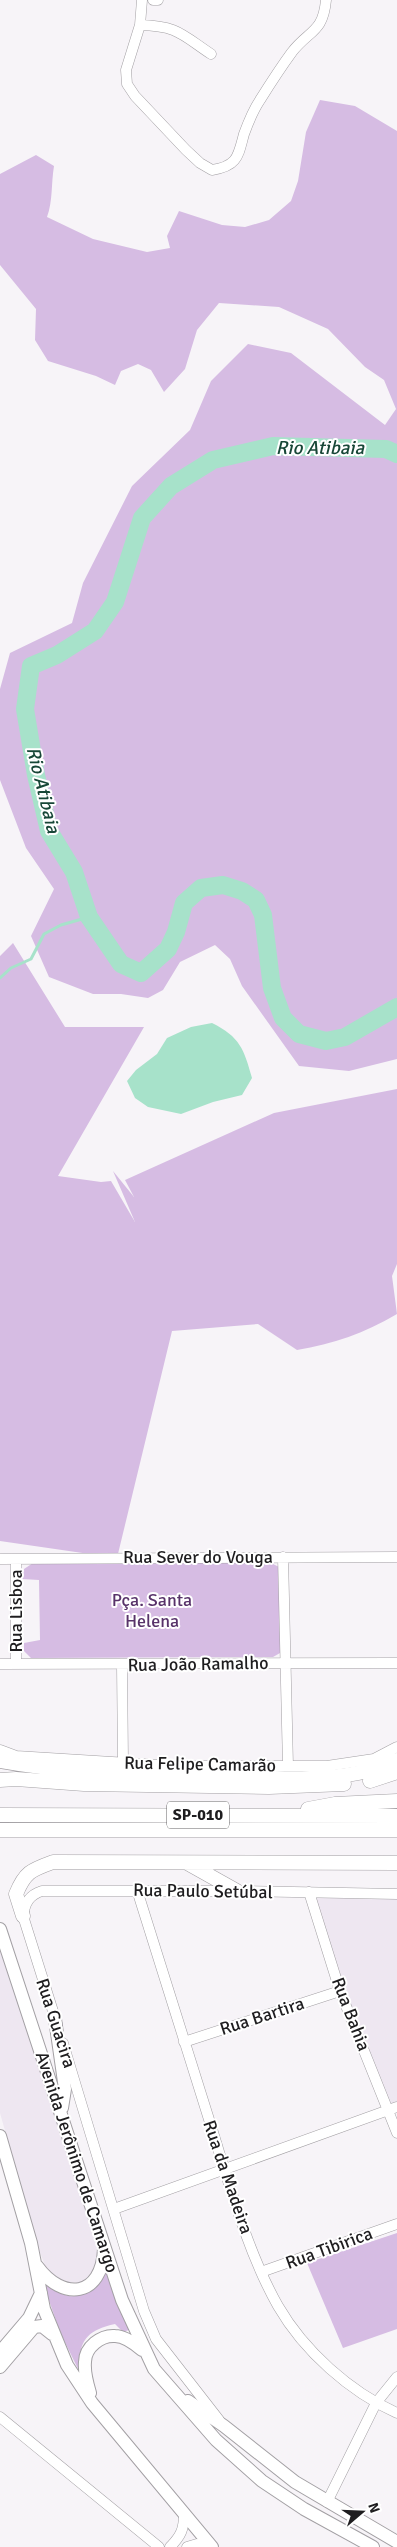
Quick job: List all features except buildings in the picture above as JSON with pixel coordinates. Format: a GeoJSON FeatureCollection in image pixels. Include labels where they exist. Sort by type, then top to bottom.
{"type":"FeatureCollection","features":[{"type":"Feature","properties":{"kind":"highway"},"geometry":{"type":"LineString","coordinates":[[0,1761],[84,1772],[288,1777],[360,1773],[383,1768],[397,1760]]}},
{"type":"Feature","properties":{"kind":"highway"},"geometry":{"type":"LineString","coordinates":[[0,1780],[16,1779],[84,1784],[317,1787],[365,1782],[397,1772]]}},
{"type":"Feature","properties":{"kind":"highway"},"geometry":{"type":"LineString","coordinates":[[274,1816],[336,1804],[397,1801]]}},
{"type":"Feature","properties":{"kind":"highway","name":"SP-010"},"geometry":{"type":"LineString","coordinates":[[0,1815],[397,1816]]}},
{"type":"Feature","properties":{"kind":"highway","name":"SP-010"},"geometry":{"type":"LineString","coordinates":[[1,1830],[397,1830]]}},
{"type":"Feature","properties":{"kind":"highway"},"geometry":{"type":"LineString","coordinates":[[23,1916],[16,1894],[23,1877],[36,1868],[53,1862],[397,1863]]}},
{"type":"Feature","properties":{"kind":"highway"},"geometry":{"type":"LineString","coordinates":[[187,1862],[237,1891]]}},
{"type":"Feature","properties":{"kind":"main road","name":"Avenida Jerônimo de Camargo"},"geometry":{"type":"LineString","coordinates":[[0,1929],[62,2110],[122,2300],[144,2352],[169,2388],[216,2440],[262,2481],[304,2509],[373,2547]]}},
{"type":"Feature","properties":{"kind":"main road"},"geometry":{"type":"LineString","coordinates":[[56,2020],[65,2089],[62,2110]]}},
{"type":"Feature","properties":{"kind":"main road"},"geometry":{"type":"LineString","coordinates":[[0,2136],[36,2264],[44,2309],[54,2336],[72,2372],[92,2403],[212,2547]]}},
{"type":"Feature","properties":{"kind":"main road"},"geometry":{"type":"LineString","coordinates":[[36,2264],[45,2276],[58,2287],[80,2289],[92,2282],[100,2272],[104,2244]]}},
{"type":"Feature","properties":{"kind":"main road"},"geometry":{"type":"LineString","coordinates":[[0,2367],[26,2328],[41,2293]]}},
{"type":"Feature","properties":{"kind":"main road"},"geometry":{"type":"LineString","coordinates":[[0,2352],[26,2328],[38,2325],[48,2329],[54,2336]]}},
{"type":"Feature","properties":{"kind":"main road"},"geometry":{"type":"LineString","coordinates":[[92,2403],[85,2377],[84,2360],[90,2346],[101,2338],[116,2335],[132,2341],[144,2352]]}},
{"type":"Feature","properties":{"kind":"main road","name":"Avenida Jerônimo de Camargo"},"geometry":{"type":"LineString","coordinates":[[169,2388],[224,2426],[276,2469],[327,2502],[397,2542]]}},
{"type":"Feature","properties":{"kind":"street"},"geometry":{"type":"LineString","coordinates":[[142,0],[140,25],[128,57],[126,70],[127,84],[135,96],[186,150],[200,163],[212,170],[224,168],[242,150],[244,134],[259,102],[293,52],[322,22],[326,0]]}},
{"type":"Feature","properties":{"kind":"street"},"geometry":{"type":"LineString","coordinates":[[153,0],[158,0]]}},
{"type":"Feature","properties":{"kind":"street"},"geometry":{"type":"LineString","coordinates":[[140,25],[158,26],[181,31],[211,54]]}},
{"type":"Feature","properties":{"kind":"street"},"geometry":{"type":"LineString","coordinates":[[283,1557],[288,1766]]}},
{"type":"Feature","properties":{"kind":"street","name":"Rua Sever do Vouga"},"geometry":{"type":"LineString","coordinates":[[0,1559],[397,1557]]}},
{"type":"Feature","properties":{"kind":"street","name":"Rua Lisboa"},"geometry":{"type":"LineString","coordinates":[[16,1559],[16,1664]]}},
{"type":"Feature","properties":{"kind":"street","name":"Rua João Ramalho"},"geometry":{"type":"LineString","coordinates":[[0,1664],[397,1663]]}},
{"type":"Feature","properties":{"kind":"street"},"geometry":{"type":"LineString","coordinates":[[122,1665],[123,1762]]}},
{"type":"Feature","properties":{"kind":"street","name":"Rua Felipe Camarão"},"geometry":{"type":"LineString","coordinates":[[0,1750],[16,1756],[176,1766],[327,1766],[358,1763],[374,1759],[397,1747]]}},
{"type":"Feature","properties":{"kind":"street","name":"Rua Paulo Setúbal"},"geometry":{"type":"LineString","coordinates":[[23,1916],[28,1900],[34,1894],[42,1891],[136,1890],[397,1894]]}},
{"type":"Feature","properties":{"kind":"street","name":"Rua da Madeira"},"geometry":{"type":"LineString","coordinates":[[136,1890],[225,2170],[261,2272],[279,2307],[306,2344],[337,2374],[376,2404],[397,2413]]}},
{"type":"Feature","properties":{"kind":"street","name":"Rua Bahia"},"geometry":{"type":"LineString","coordinates":[[309,1892],[340,1991],[393,2109],[397,2133]]}},
{"type":"Feature","properties":{"kind":"street","name":"Rua Guacira"},"geometry":{"type":"LineString","coordinates":[[23,1916],[144,2311],[156,2339],[224,2426]]}},
{"type":"Feature","properties":{"kind":"street","name":"Rua Bartira"},"geometry":{"type":"LineString","coordinates":[[184,2042],[340,1991]]}},
{"type":"Feature","properties":{"kind":"street"},"geometry":{"type":"LineString","coordinates":[[114,2209],[393,2109]]}},
{"type":"Feature","properties":{"kind":"street","name":"Rua Tibirica"},"geometry":{"type":"LineString","coordinates":[[261,2272],[397,2224]]}},
{"type":"Feature","properties":{"kind":"street"},"geometry":{"type":"LineString","coordinates":[[327,2502],[376,2404],[397,2377]]}},
{"type":"Feature","properties":{"kind":"street"},"geometry":{"type":"LineString","coordinates":[[0,2417],[159,2547]]}},
{"type":"Feature","properties":{"kind":"street"},"geometry":{"type":"LineString","coordinates":[[170,2547],[180,2538],[184,2527],[184,2514]]}},
{"type":"Feature","properties":{"kind":"street"},"geometry":{"type":"LineString","coordinates":[[187,2547],[196,2544],[207,2547]]}},
{"type":"Feature","properties":{"kind":"shaded area"},"geometry":{"type":"Polygon","coordinates":[[[212,1023],[235,1039],[246,1059],[252,1078],[242,1095],[213,1102],[181,1114],[148,1107],[135,1098],[127,1081],[136,1070],[157,1054],[167,1038],[191,1027],[212,1023]]]}},
{"type":"Feature","properties":{"kind":"shaded area"},"geometry":{"type":"Polygon","coordinates":[[[309,1892],[397,1894],[397,2107],[389,2110],[309,1892]]]}},
{"type":"Feature","properties":{"kind":"shaded area"},"geometry":{"type":"Polygon","coordinates":[[[0,1944],[98,2242],[99,2258],[89,2279],[81,2283],[58,2282],[48,2273],[39,2250],[0,2113],[0,1944]]]}},
{"type":"Feature","properties":{"kind":"green space"},"geometry":{"type":"Polygon","coordinates":[[[320,100],[355,106],[397,131],[397,1059],[349,1071],[299,1066],[242,986],[230,959],[215,945],[180,962],[163,990],[148,998],[121,994],[93,994],[49,977],[31,936],[54,889],[26,848],[0,780],[0,689],[10,653],[72,623],[83,583],[132,486],[190,430],[211,381],[248,344],[291,353],[385,425],[396,409],[384,380],[365,367],[328,329],[279,307],[219,303],[197,330],[185,369],[164,392],[151,370],[138,364],[121,371],[115,385],[96,376],[48,361],[35,340],[36,309],[0,265],[0,174],[36,155],[54,166],[51,199],[47,217],[93,239],[147,252],[170,248],[167,236],[179,211],[222,225],[245,227],[269,220],[291,201],[298,181],[306,132],[320,100]]]}},
{"type":"Feature","properties":{"kind":"green space"},"geometry":{"type":"Polygon","coordinates":[[[13,943],[65,1027],[144,1027],[58,1176],[101,1182],[111,1181],[135,1222],[113,1171],[134,1197],[125,1180],[274,1113],[397,1089],[397,1264],[392,1276],[397,1314],[373,1327],[348,1337],[323,1345],[297,1350],[258,1324],[172,1331],[117,1558],[0,1541],[0,956],[13,943]]]}},
{"type":"Feature","properties":{"kind":"green space","name":"Pça. Santa Helena"},"geometry":{"type":"Polygon","coordinates":[[[269,1562],[279,1567],[281,1648],[280,1653],[273,1657],[31,1658],[24,1651],[24,1643],[40,1640],[39,1580],[22,1579],[24,1569],[33,1563],[269,1562]]]}},
{"type":"Feature","properties":{"kind":"green space"},"geometry":{"type":"Polygon","coordinates":[[[397,2233],[397,2329],[343,2348],[307,2263],[397,2233]]]}},
{"type":"Feature","properties":{"kind":"green space"},"geometry":{"type":"Polygon","coordinates":[[[108,2267],[117,2302],[129,2330],[123,2332],[115,2324],[98,2329],[92,2333],[83,2343],[80,2368],[78,2369],[60,2332],[44,2286],[46,2282],[60,2293],[69,2296],[83,2295],[95,2287],[102,2276],[103,2269],[108,2267]]]}},
{"type":"Feature","properties":{"kind":"waterway","name":"Rio Atibaia"},"geometry":{"type":"LineString","coordinates":[[397,454],[386,449],[273,446],[213,460],[171,486],[142,518],[115,602],[95,631],[57,655],[31,666],[25,709],[36,775],[49,831],[74,872],[89,917],[121,964],[141,973],[168,949],[176,932],[184,903],[201,888],[223,885],[242,891],[256,900],[263,915],[272,988],[283,1018],[299,1034],[326,1041],[345,1037],[397,1007]]}},
{"type":"Feature","properties":{"kind":"waterway"},"geometry":{"type":"LineString","coordinates":[[0,978],[11,968],[31,959],[44,934],[61,925],[89,917]]}}]}
